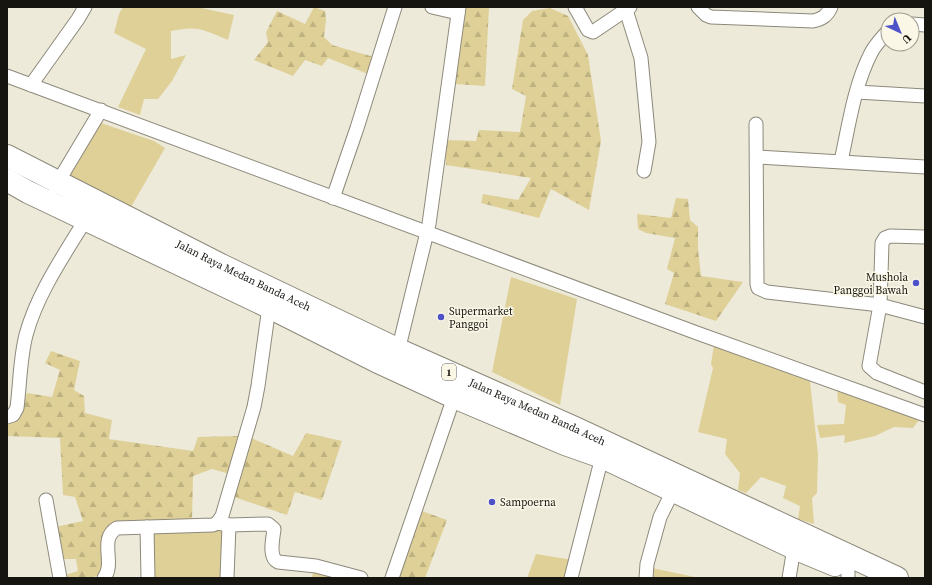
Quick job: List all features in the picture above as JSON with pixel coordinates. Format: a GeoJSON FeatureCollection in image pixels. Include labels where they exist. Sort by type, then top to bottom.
{"type":"FeatureCollection","features":[{"type":"Feature","properties":{"kind":"highway","name":"Jalan Raya Medan Banda Aceh"},"geometry":{"type":"LineString","coordinates":[[7,156],[221,265],[396,360],[454,397],[566,444],[602,457],[854,575]]}},
{"type":"Feature","properties":{"kind":"highway","name":"Jalan Raya Medan Banda Aceh"},"geometry":{"type":"LineString","coordinates":[[7,180],[47,201],[86,218],[269,307],[396,360],[575,428],[897,578]]}},
{"type":"Feature","properties":{"kind":"street"},"geometry":{"type":"LineString","coordinates":[[31,85],[85,7]]}},
{"type":"Feature","properties":{"kind":"street"},"geometry":{"type":"LineString","coordinates":[[396,360],[428,233],[459,10],[432,7]]}},
{"type":"Feature","properties":{"kind":"street"},"geometry":{"type":"LineString","coordinates":[[575,7],[588,30],[591,32],[628,8],[642,66],[649,142],[644,171]]}},
{"type":"Feature","properties":{"kind":"street"},"geometry":{"type":"LineString","coordinates":[[698,7],[706,15],[711,17],[812,22],[822,19],[831,7]]}},
{"type":"Feature","properties":{"kind":"street"},"geometry":{"type":"LineString","coordinates":[[333,198],[357,128],[391,8]]}},
{"type":"Feature","properties":{"kind":"street"},"geometry":{"type":"LineString","coordinates":[[841,161],[857,92],[865,67],[872,52],[880,42]]}},
{"type":"Feature","properties":{"kind":"street"},"geometry":{"type":"LineString","coordinates":[[7,76],[741,349],[925,415]]}},
{"type":"Feature","properties":{"kind":"street"},"geometry":{"type":"LineString","coordinates":[[857,92],[925,96]]}},
{"type":"Feature","properties":{"kind":"street"},"geometry":{"type":"LineString","coordinates":[[47,201],[101,110]]}},
{"type":"Feature","properties":{"kind":"street"},"geometry":{"type":"LineString","coordinates":[[756,124],[758,288],[767,292],[880,305],[925,317]]}},
{"type":"Feature","properties":{"kind":"street"},"geometry":{"type":"LineString","coordinates":[[757,157],[925,167]]}},
{"type":"Feature","properties":{"kind":"street"},"geometry":{"type":"LineString","coordinates":[[7,417],[13,415],[17,408],[25,343],[30,324],[49,281],[86,218]]}},
{"type":"Feature","properties":{"kind":"street"},"geometry":{"type":"LineString","coordinates":[[925,237],[890,236],[885,238],[882,243],[880,305],[869,366],[877,374],[925,392]]}},
{"type":"Feature","properties":{"kind":"street"},"geometry":{"type":"LineString","coordinates":[[227,578],[222,516],[254,407],[269,307]]}},
{"type":"Feature","properties":{"kind":"street"},"geometry":{"type":"LineString","coordinates":[[392,578],[454,397]]}},
{"type":"Feature","properties":{"kind":"street"},"geometry":{"type":"LineString","coordinates":[[571,578],[602,457]]}},
{"type":"Feature","properties":{"kind":"street"},"geometry":{"type":"LineString","coordinates":[[646,578],[647,564],[660,517],[673,491]]}},
{"type":"Feature","properties":{"kind":"street"},"geometry":{"type":"LineString","coordinates":[[46,500],[60,578]]}},
{"type":"Feature","properties":{"kind":"street"},"geometry":{"type":"LineString","coordinates":[[106,577],[108,570],[108,538],[111,532],[117,528],[146,526],[208,526],[259,523],[268,524],[274,530],[272,554],[278,562],[316,566],[361,578]]}},
{"type":"Feature","properties":{"kind":"street"},"geometry":{"type":"LineString","coordinates":[[146,526],[148,578]]}},
{"type":"Feature","properties":{"kind":"street"},"geometry":{"type":"LineString","coordinates":[[789,578],[794,548]]}},
{"type":"Feature","properties":{"kind":"green space"},"geometry":{"type":"Polygon","coordinates":[[[123,7],[197,7],[234,15],[228,40],[195,29],[188,28],[171,31],[171,59],[186,55],[172,81],[158,99],[144,99],[140,115],[118,107],[146,49],[114,33],[119,14],[123,7]]]}},
{"type":"Feature","properties":{"kind":"green space"},"geometry":{"type":"Polygon","coordinates":[[[314,7],[325,11],[326,20],[324,37],[332,45],[374,57],[368,74],[328,58],[322,66],[305,60],[293,76],[254,60],[268,42],[266,32],[277,11],[305,24],[314,7]]]}},
{"type":"Feature","properties":{"kind":"green space"},"geometry":{"type":"Polygon","coordinates":[[[465,7],[489,7],[485,86],[455,84],[465,7]]]}},
{"type":"Feature","properties":{"kind":"green space"},"geometry":{"type":"Polygon","coordinates":[[[550,8],[568,16],[588,55],[601,141],[589,210],[551,189],[539,218],[481,203],[483,194],[518,200],[531,178],[446,165],[445,140],[476,141],[479,130],[520,132],[526,96],[512,89],[523,20],[532,11],[550,8]]]}},
{"type":"Feature","properties":{"kind":"green space"},"geometry":{"type":"Polygon","coordinates":[[[98,122],[154,141],[165,148],[131,207],[65,174],[98,122]]]}},
{"type":"Feature","properties":{"kind":"green space"},"geometry":{"type":"Polygon","coordinates":[[[676,198],[688,199],[690,220],[698,227],[698,249],[701,276],[743,282],[716,321],[665,304],[674,273],[667,269],[675,238],[646,233],[638,229],[637,214],[671,218],[676,198]]]}},
{"type":"Feature","properties":{"kind":"green space"},"geometry":{"type":"Polygon","coordinates":[[[511,277],[577,299],[560,405],[492,372],[511,277]]]}},
{"type":"Feature","properties":{"kind":"green space"},"geometry":{"type":"Polygon","coordinates":[[[714,344],[736,350],[810,381],[818,455],[817,493],[812,498],[814,524],[798,519],[800,506],[783,498],[786,486],[761,477],[746,493],[738,490],[740,473],[725,454],[727,439],[698,432],[713,368],[711,364],[714,344]]]}},
{"type":"Feature","properties":{"kind":"green space"},"geometry":{"type":"Polygon","coordinates":[[[51,351],[80,361],[74,390],[84,396],[85,413],[112,420],[109,439],[193,451],[198,437],[239,436],[230,474],[212,469],[193,476],[192,521],[106,530],[103,574],[90,578],[66,578],[65,575],[78,571],[76,559],[62,559],[55,527],[83,521],[75,497],[63,495],[60,438],[7,436],[7,420],[20,415],[27,393],[52,397],[60,370],[45,363],[51,351]]]}},
{"type":"Feature","properties":{"kind":"green space"},"geometry":{"type":"Polygon","coordinates":[[[837,387],[921,417],[913,428],[894,427],[875,436],[844,443],[845,435],[820,438],[817,425],[844,424],[846,405],[838,402],[837,387]]]}},
{"type":"Feature","properties":{"kind":"green space"},"geometry":{"type":"Polygon","coordinates":[[[306,433],[342,441],[322,500],[295,492],[287,515],[234,497],[249,437],[293,456],[306,433]]]}},
{"type":"Feature","properties":{"kind":"green space"},"geometry":{"type":"Polygon","coordinates":[[[419,510],[447,520],[425,578],[396,578],[419,510]]]}},
{"type":"Feature","properties":{"kind":"green space"},"geometry":{"type":"Polygon","coordinates":[[[223,529],[221,578],[154,578],[151,530],[223,529]]]}},
{"type":"Feature","properties":{"kind":"green space"},"geometry":{"type":"Polygon","coordinates":[[[536,554],[573,560],[568,578],[527,578],[536,554]]]}},
{"type":"Feature","properties":{"kind":"green space"},"geometry":{"type":"Polygon","coordinates":[[[652,568],[695,577],[695,578],[652,578],[652,568]]]}},
{"type":"Feature","properties":{"kind":"green space"},"geometry":{"type":"Polygon","coordinates":[[[313,572],[342,578],[312,578],[313,572]]]}},
{"type":"Feature","properties":{"kind":"place","name":"Mushola Panggoi Bawah"},"geometry":{"type":"Point","coordinates":[916,283]}},
{"type":"Feature","properties":{"kind":"place","name":"Supermarket Panggoi"},"geometry":{"type":"Point","coordinates":[441,317]}},
{"type":"Feature","properties":{"kind":"place","name":"Sampoerna"},"geometry":{"type":"Point","coordinates":[492,502]}}]}
